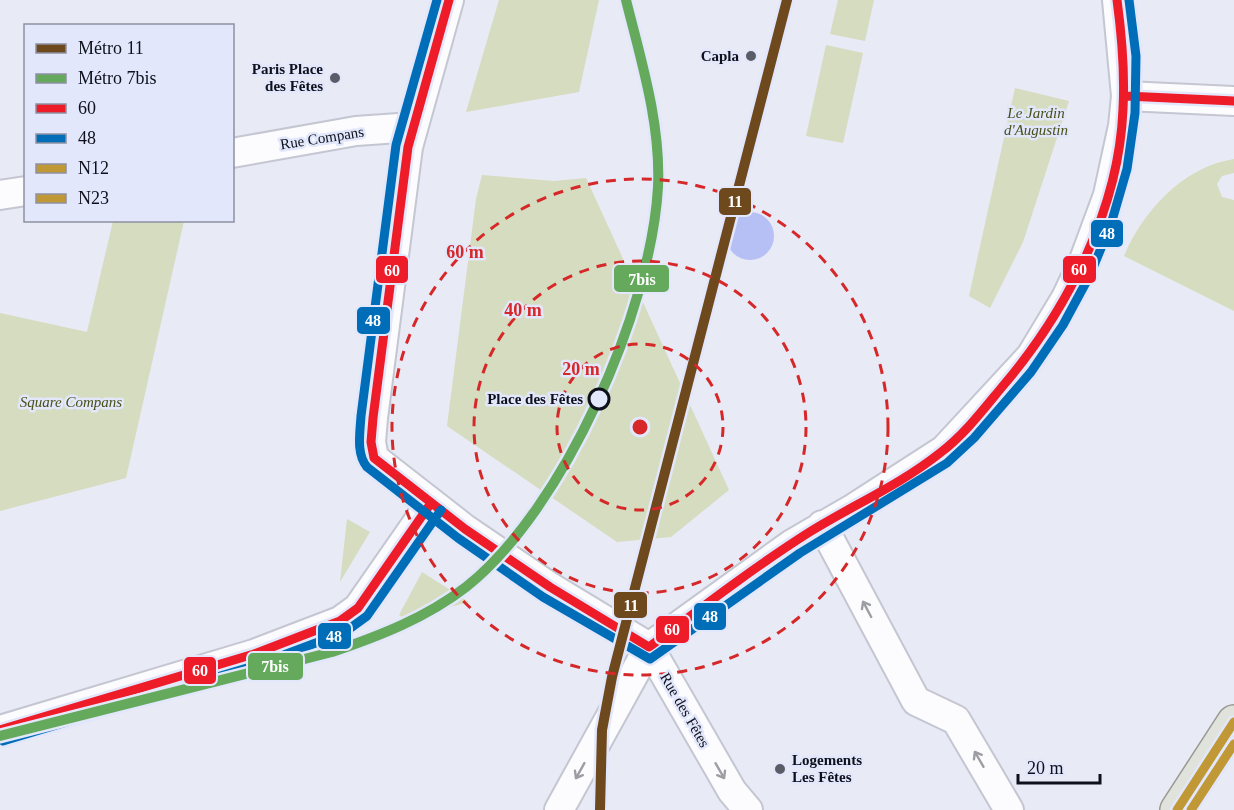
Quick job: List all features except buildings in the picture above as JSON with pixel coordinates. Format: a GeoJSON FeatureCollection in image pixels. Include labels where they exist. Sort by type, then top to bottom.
{"type":"FeatureCollection","features":[{"type":"Feature","properties":{"kind":"main road"},"geometry":{"type":"LineString","coordinates":[[1177,810],[1234,722]]}},
{"type":"Feature","properties":{"kind":"street"},"geometry":{"type":"LineString","coordinates":[[0,730],[254,654],[340,621],[358,608],[431,503],[374,458],[371,442],[405,166],[413,127],[449,0]]}},
{"type":"Feature","properties":{"kind":"street"},"geometry":{"type":"LineString","coordinates":[[559,810],[649,647],[792,544],[854,508],[944,450],[1031,356],[1066,298],[1108,195],[1118,149],[1125,96],[1117,0]]}},
{"type":"Feature","properties":{"kind":"street"},"geometry":{"type":"LineString","coordinates":[[1125,96],[1234,101]]}},
{"type":"Feature","properties":{"kind":"street","name":"Rue Compans"},"geometry":{"type":"LineString","coordinates":[[234,153],[356,131],[413,127]]}},
{"type":"Feature","properties":{"kind":"street"},"geometry":{"type":"LineString","coordinates":[[0,195],[24,191]]}},
{"type":"Feature","properties":{"kind":"street","name":"Rue des Fêtes"},"geometry":{"type":"LineString","coordinates":[[431,503],[550,587],[649,647],[732,791],[748,810]]}},
{"type":"Feature","properties":{"kind":"street"},"geometry":{"type":"LineString","coordinates":[[822,525],[916,701],[956,720],[1009,810]]}},
{"type":"Feature","properties":{"kind":"green space"},"geometry":{"type":"Polygon","coordinates":[[[499,0],[599,0],[579,92],[466,112],[499,0]]]}},
{"type":"Feature","properties":{"kind":"green space"},"geometry":{"type":"Polygon","coordinates":[[[838,0],[874,0],[865,41],[830,34],[838,0]]]}},
{"type":"Feature","properties":{"kind":"green space"},"geometry":{"type":"Polygon","coordinates":[[[826,45],[863,53],[843,143],[806,136],[826,45]]]}},
{"type":"Feature","properties":{"kind":"green space","name":"Le Jardin d'Augustin"},"geometry":{"type":"Polygon","coordinates":[[[1015,88],[1069,101],[1023,242],[990,308],[969,296],[1015,88]]]}},
{"type":"Feature","properties":{"kind":"green space"},"geometry":{"type":"Polygon","coordinates":[[[1234,159],[1234,173],[1222,176],[1217,184],[1222,197],[1234,200],[1234,311],[1124,256],[1142,223],[1167,194],[1198,171],[1234,159]]]}},
{"type":"Feature","properties":{"kind":"green space"},"geometry":{"type":"Polygon","coordinates":[[[482,175],[554,181],[586,178],[729,490],[671,537],[617,542],[447,426],[476,199],[482,175]]]}},
{"type":"Feature","properties":{"kind":"green space","name":"Square Compans"},"geometry":{"type":"Polygon","coordinates":[[[113,222],[184,222],[126,478],[0,511],[0,313],[87,332],[113,222]]]}},
{"type":"Feature","properties":{"kind":"green space"},"geometry":{"type":"Polygon","coordinates":[[[347,519],[370,532],[340,582],[347,519]]]}},
{"type":"Feature","properties":{"kind":"green space"},"geometry":{"type":"Polygon","coordinates":[[[422,572],[469,602],[405,619],[399,615],[422,572]]]}},
{"type":"Feature","properties":{"kind":"water"},"geometry":{"type":"Polygon","coordinates":[[[750,212],[767,219],[774,236],[767,253],[750,260],[733,253],[726,236],[733,219],[750,212]]]}},
{"type":"Feature","properties":{"kind":"metro line","name":"7bis"},"geometry":{"type":"LineString","coordinates":[[0,736],[350,646],[385,633],[435,608],[466,587],[502,553],[536,509],[568,459],[596,404],[620,347],[639,291],[652,237],[658,187],[656,140],[649,92],[626,0]]}},
{"type":"Feature","properties":{"kind":"metro line","name":"11"},"geometry":{"type":"LineString","coordinates":[[600,810],[602,730],[612,677],[787,0]]}},
{"type":"Feature","properties":{"kind":"transit line","name":"48"},"geometry":{"type":"LineString","coordinates":[[437,0],[396,145],[361,416],[361,456],[367,467],[458,538],[543,597],[650,659],[800,553],[947,463],[974,438],[1031,372],[1063,325],[1090,275],[1111,224],[1127,169],[1135,113],[1136,56],[1129,0]]}},
{"type":"Feature","properties":{"kind":"transit line","name":"60"},"geometry":{"type":"LineString","coordinates":[[449,0],[408,147],[373,418],[371,442],[374,458],[465,529],[550,587],[649,647],[727,588],[788,546],[925,465],[973,422],[1026,357],[1068,292],[1100,221],[1112,184],[1119,147],[1124,95],[1123,54],[1117,0]]}},
{"type":"Feature","properties":{"kind":"transit line","name":"60"},"geometry":{"type":"LineString","coordinates":[[1126,96],[1234,101]]}},
{"type":"Feature","properties":{"kind":"transit line","name":"60"},"geometry":{"type":"LineString","coordinates":[[0,730],[254,654],[340,621],[358,608],[431,503]]}},
{"type":"Feature","properties":{"kind":"transit line","name":"48"},"geometry":{"type":"LineString","coordinates":[[3,741],[257,665],[345,632],[367,616],[441,510]]}},
{"type":"Feature","properties":{"kind":"transit line","name":"N12"},"geometry":{"type":"LineString","coordinates":[[1177,810],[1234,722]]}},
{"type":"Feature","properties":{"kind":"transit line","name":"N23"},"geometry":{"type":"LineString","coordinates":[[1191,810],[1234,744]]}},
{"type":"Feature","properties":{"kind":"place","name":"Capla"},"geometry":{"type":"Point","coordinates":[751,56]}},
{"type":"Feature","properties":{"kind":"place","name":"Paris Place des Fêtes"},"geometry":{"type":"Point","coordinates":[335,78]}},
{"type":"Feature","properties":{"kind":"place","name":"Place des Fêtes"},"geometry":{"type":"Point","coordinates":[599,399]}},
{"type":"Feature","properties":{"kind":"place","name":"Logements Les Fêtes"},"geometry":{"type":"Point","coordinates":[780,769]}}]}
